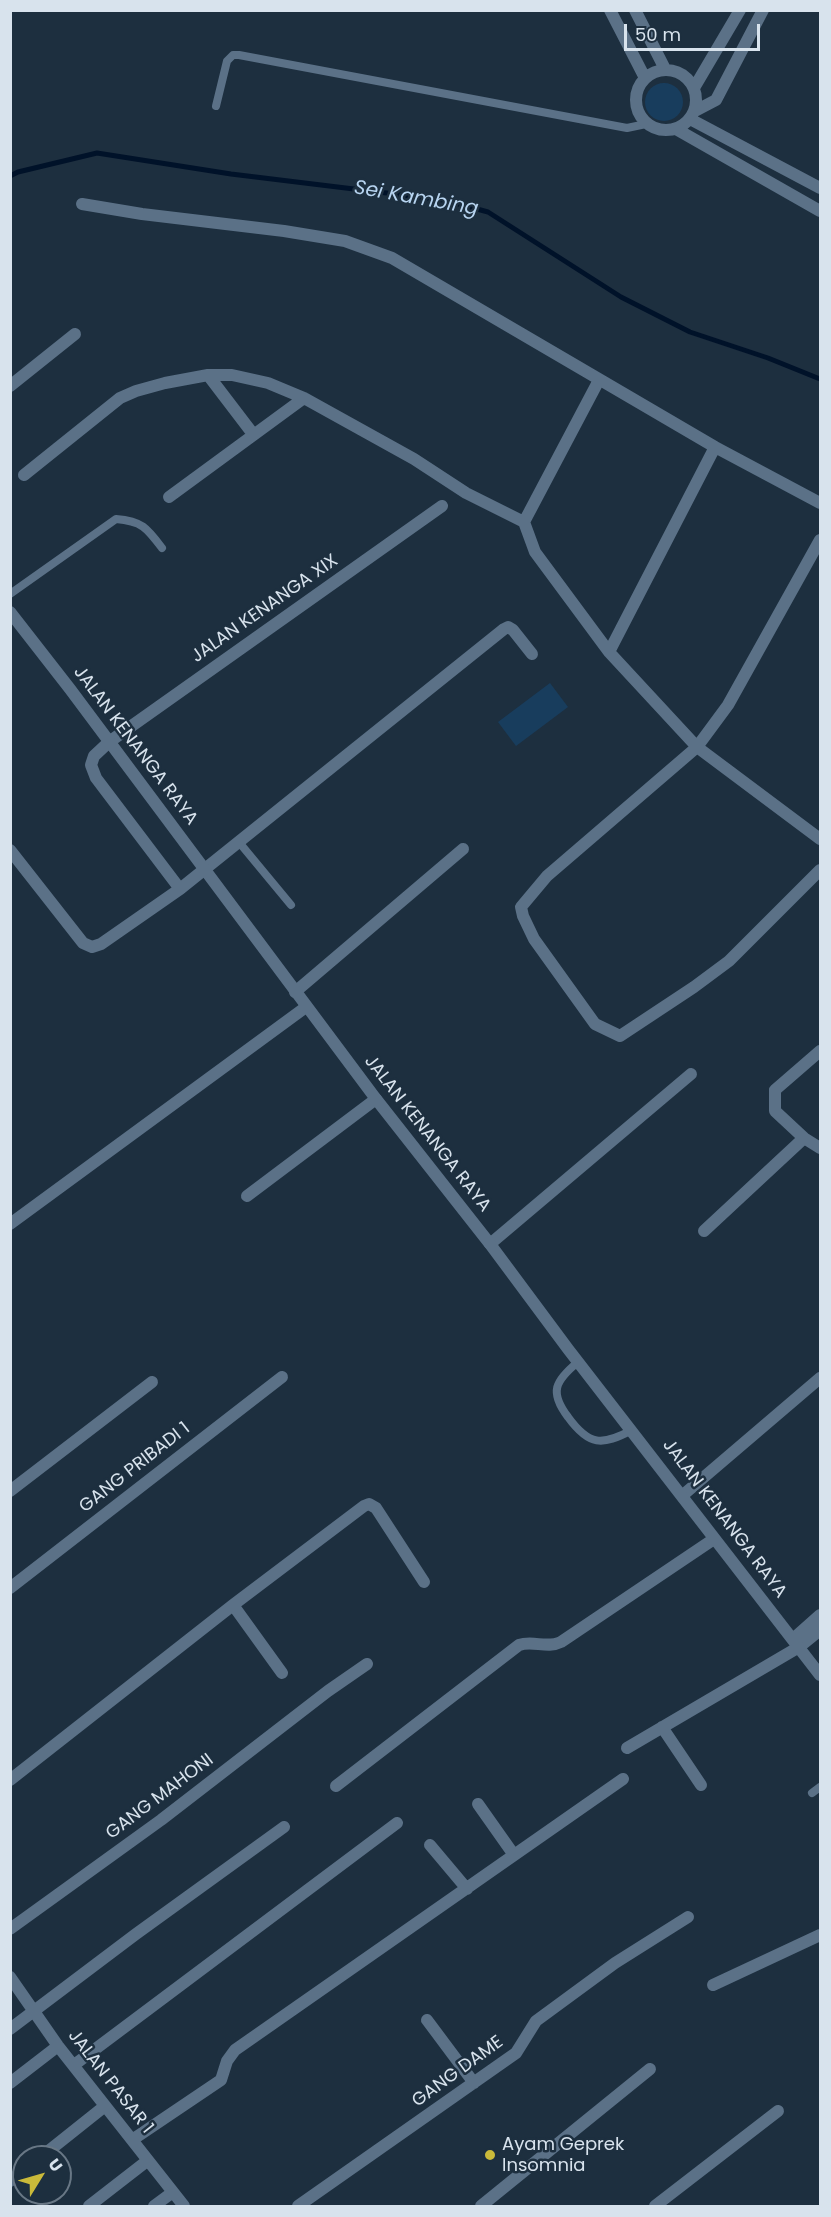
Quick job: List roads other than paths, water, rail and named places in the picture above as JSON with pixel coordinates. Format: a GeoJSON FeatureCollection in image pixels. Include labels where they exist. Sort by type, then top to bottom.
{"type":"FeatureCollection","features":[{"type":"Feature","properties":{"kind":"street"},"geometry":{"type":"LineString","coordinates":[[610,10],[645,78]]}},
{"type":"Feature","properties":{"kind":"street"},"geometry":{"type":"LineString","coordinates":[[635,10],[665,69]]}},
{"type":"Feature","properties":{"kind":"street"},"geometry":{"type":"LineString","coordinates":[[694,88],[740,10]]}},
{"type":"Feature","properties":{"kind":"street"},"geometry":{"type":"LineString","coordinates":[[693,115],[697,100],[694,88],[682,74],[665,69],[654,72],[645,78],[636,93],[637,110],[646,124],[661,131],[676,129],[716,100],[763,10]]}},
{"type":"Feature","properties":{"kind":"street"},"geometry":{"type":"LineString","coordinates":[[693,115],[820,188]]}},
{"type":"Feature","properties":{"kind":"street"},"geometry":{"type":"LineString","coordinates":[[676,129],[820,211]]}},
{"type":"Feature","properties":{"kind":"street"},"geometry":{"type":"LineString","coordinates":[[82,204],[345,241],[392,258],[715,447],[820,503]]}},
{"type":"Feature","properties":{"kind":"street"},"geometry":{"type":"LineString","coordinates":[[10,386],[75,334]]}},
{"type":"Feature","properties":{"kind":"street"},"geometry":{"type":"LineString","coordinates":[[208,375],[252,434]]}},
{"type":"Feature","properties":{"kind":"street"},"geometry":{"type":"LineString","coordinates":[[24,475],[120,398],[165,383],[208,375],[232,375],[268,382],[304,398],[414,459],[466,493],[524,522],[535,552],[609,652],[698,747],[820,839]]}},
{"type":"Feature","properties":{"kind":"street"},"geometry":{"type":"LineString","coordinates":[[524,522],[599,380]]}},
{"type":"Feature","properties":{"kind":"street"},"geometry":{"type":"LineString","coordinates":[[169,497],[304,398]]}},
{"type":"Feature","properties":{"kind":"street"},"geometry":{"type":"LineString","coordinates":[[609,652],[715,447]]}},
{"type":"Feature","properties":{"kind":"street","name":"JALAN KENANGA XIX"},"geometry":{"type":"LineString","coordinates":[[180,889],[96,778],[91,765],[94,756],[108,741],[442,506]]}},
{"type":"Feature","properties":{"kind":"street"},"geometry":{"type":"LineString","coordinates":[[820,540],[728,705],[698,747],[547,876],[521,907],[534,939],[594,1024],[620,1036],[729,961],[820,870]]}},
{"type":"Feature","properties":{"kind":"street","name":"JALAN KENANGA RAYA"},"geometry":{"type":"LineString","coordinates":[[10,612],[376,1099],[820,1674]]}},
{"type":"Feature","properties":{"kind":"street"},"geometry":{"type":"LineString","coordinates":[[10,850],[83,943],[92,947],[101,944],[180,889],[504,628],[508,627],[513,630],[532,654]]}},
{"type":"Feature","properties":{"kind":"street"},"geometry":{"type":"LineString","coordinates":[[295,992],[463,849]]}},
{"type":"Feature","properties":{"kind":"street"},"geometry":{"type":"LineString","coordinates":[[10,1224],[306,1007]]}},
{"type":"Feature","properties":{"kind":"street"},"geometry":{"type":"LineString","coordinates":[[820,1051],[775,1090],[775,1111],[804,1138],[820,1148]]}},
{"type":"Feature","properties":{"kind":"street"},"geometry":{"type":"LineString","coordinates":[[490,1244],[691,1074]]}},
{"type":"Feature","properties":{"kind":"street"},"geometry":{"type":"LineString","coordinates":[[247,1196],[376,1099]]}},
{"type":"Feature","properties":{"kind":"street"},"geometry":{"type":"LineString","coordinates":[[704,1231],[804,1138]]}},
{"type":"Feature","properties":{"kind":"street","name":"GANG PRIBADI 1"},"geometry":{"type":"LineString","coordinates":[[10,1588],[282,1377]]}},
{"type":"Feature","properties":{"kind":"street"},"geometry":{"type":"LineString","coordinates":[[683,1495],[820,1378]]}},
{"type":"Feature","properties":{"kind":"street"},"geometry":{"type":"LineString","coordinates":[[10,1491],[152,1382]]}},
{"type":"Feature","properties":{"kind":"street"},"geometry":{"type":"LineString","coordinates":[[10,1780],[232,1605],[364,1506],[369,1504],[376,1508],[424,1582]]}},
{"type":"Feature","properties":{"kind":"street"},"geometry":{"type":"LineString","coordinates":[[336,1786],[519,1645],[527,1642],[554,1645],[561,1642],[714,1539]]}},
{"type":"Feature","properties":{"kind":"street"},"geometry":{"type":"LineString","coordinates":[[232,1605],[282,1673]]}},
{"type":"Feature","properties":{"kind":"street"},"geometry":{"type":"LineString","coordinates":[[796,1643],[820,1615]]}},
{"type":"Feature","properties":{"kind":"street"},"geometry":{"type":"LineString","coordinates":[[627,1748],[820,1630]]}},
{"type":"Feature","properties":{"kind":"street","name":"GANG MAHONI"},"geometry":{"type":"LineString","coordinates":[[10,1929],[161,1820],[328,1691],[367,1665]]}},
{"type":"Feature","properties":{"kind":"street"},"geometry":{"type":"LineString","coordinates":[[662,1727],[701,1785]]}},
{"type":"Feature","properties":{"kind":"street"},"geometry":{"type":"LineString","coordinates":[[132,2140],[220,2080],[227,2061],[235,2050],[623,1779]]}},
{"type":"Feature","properties":{"kind":"street"},"geometry":{"type":"LineString","coordinates":[[478,1804],[514,1855]]}},
{"type":"Feature","properties":{"kind":"street"},"geometry":{"type":"LineString","coordinates":[[74,2065],[397,1822]]}},
{"type":"Feature","properties":{"kind":"street"},"geometry":{"type":"LineString","coordinates":[[10,2029],[284,1827]]}},
{"type":"Feature","properties":{"kind":"street"},"geometry":{"type":"LineString","coordinates":[[430,1845],[466,1889]]}},
{"type":"Feature","properties":{"kind":"street","name":"GANG DAME"},"geometry":{"type":"LineString","coordinates":[[298,2206],[516,2053],[536,2021],[615,1964],[687,1917]]}},
{"type":"Feature","properties":{"kind":"street"},"geometry":{"type":"LineString","coordinates":[[713,1985],[820,1935]]}},
{"type":"Feature","properties":{"kind":"street","name":"JALAN PASAR 1"},"geometry":{"type":"LineString","coordinates":[[10,1977],[58,2046],[184,2206]]}},
{"type":"Feature","properties":{"kind":"street"},"geometry":{"type":"LineString","coordinates":[[428,2020],[474,2083]]}},
{"type":"Feature","properties":{"kind":"street"},"geometry":{"type":"LineString","coordinates":[[10,2083],[58,2046]]}},
{"type":"Feature","properties":{"kind":"street"},"geometry":{"type":"LineString","coordinates":[[481,2206],[650,2069]]}},
{"type":"Feature","properties":{"kind":"street"},"geometry":{"type":"LineString","coordinates":[[56,2145],[105,2106]]}},
{"type":"Feature","properties":{"kind":"street"},"geometry":{"type":"LineString","coordinates":[[655,2206],[778,2111]]}},
{"type":"Feature","properties":{"kind":"street"},"geometry":{"type":"LineString","coordinates":[[89,2206],[147,2161]]}},
{"type":"Feature","properties":{"kind":"street"},"geometry":{"type":"LineString","coordinates":[[154,2206],[173,2192]]}},
{"type":"Feature","properties":{"kind":"lane"},"geometry":{"type":"LineString","coordinates":[[216,106],[227,61],[233,55],[239,55],[627,128],[646,124]]}},
{"type":"Feature","properties":{"kind":"lane"},"geometry":{"type":"LineString","coordinates":[[10,594],[116,519],[144,525],[162,548]]}},
{"type":"Feature","properties":{"kind":"lane"},"geometry":{"type":"LineString","coordinates":[[238,841],[291,905]]}},
{"type":"Feature","properties":{"kind":"lane"},"geometry":{"type":"LineString","coordinates":[[579,1362],[564,1374],[557,1390],[558,1403],[579,1432],[589,1440],[613,1440],[632,1430]]}},
{"type":"Feature","properties":{"kind":"lane"},"geometry":{"type":"LineString","coordinates":[[812,1793],[820,1787]]}},
{"type":"Feature","properties":{"kind":"waterway","name":"Sei Kambing"},"geometry":{"type":"LineString","coordinates":[[10,176],[18,172],[97,153],[231,174],[444,200],[488,212],[621,297],[690,332],[768,358],[820,379]]}},
{"type":"Feature","properties":{"kind":"place","name":"Ayam Geprek Insomnia"},"geometry":{"type":"Point","coordinates":[490,2155]}}]}
